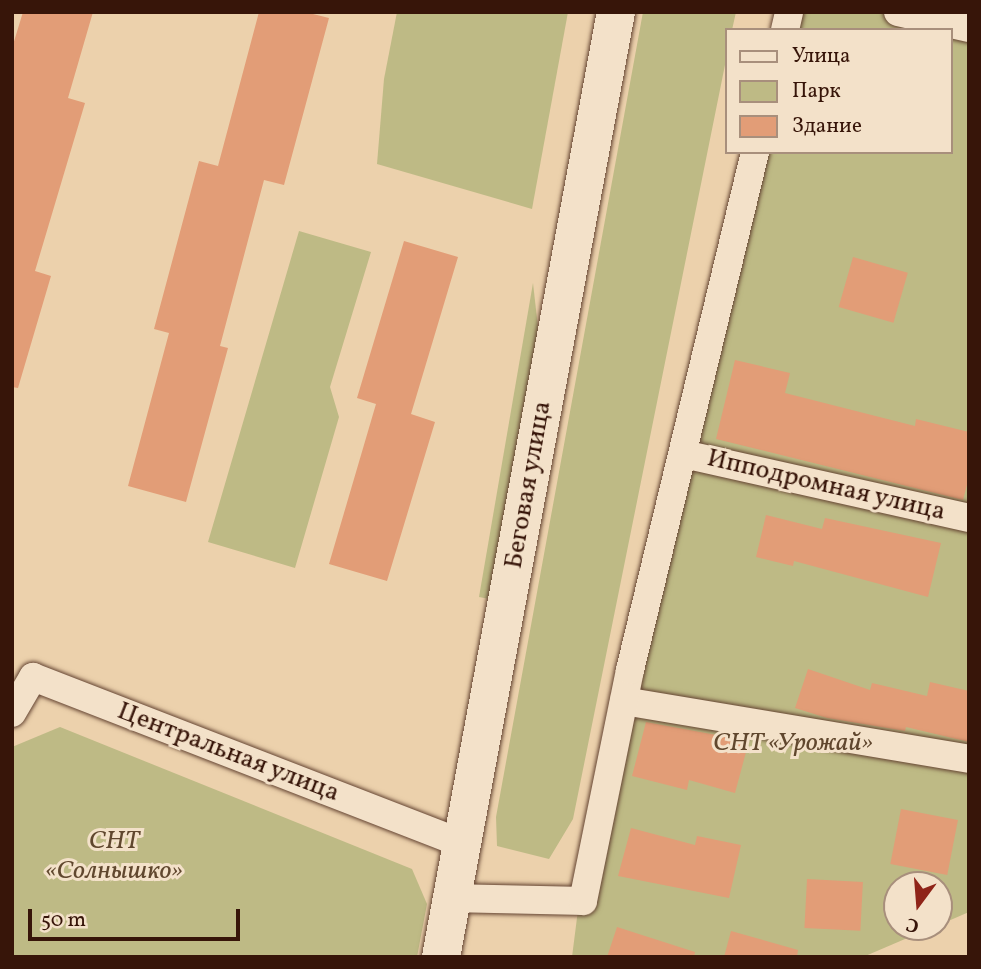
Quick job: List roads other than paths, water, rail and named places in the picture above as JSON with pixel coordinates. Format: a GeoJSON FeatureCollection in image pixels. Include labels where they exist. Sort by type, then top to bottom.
{"type":"FeatureCollection","features":[{"type":"Feature","properties":{"kind":"street","name":"Беговая улица"},"geometry":{"type":"LineString","coordinates":[[441,957],[616,12]]}},
{"type":"Feature","properties":{"kind":"street"},"geometry":{"type":"LineString","coordinates":[[898,12],[969,28]]}},
{"type":"Feature","properties":{"kind":"street"},"geometry":{"type":"LineString","coordinates":[[452,898],[583,901],[624,701],[755,154]]}},
{"type":"Feature","properties":{"kind":"street","name":"Ипподромная улица"},"geometry":{"type":"LineString","coordinates":[[682,454],[969,518]]}},
{"type":"Feature","properties":{"kind":"street","name":"Центральная улица"},"geometry":{"type":"LineString","coordinates":[[12,713],[33,677],[462,843]]}},
{"type":"Feature","properties":{"kind":"street"},"geometry":{"type":"LineString","coordinates":[[624,701],[969,759]]}},
{"type":"Feature","properties":{"kind":"park label","name":"СНТ «Урожай»"},"geometry":{"type":"Point","coordinates":[793,744]}},
{"type":"Feature","properties":{"kind":"park label","name":"СНТ «Солнышко»"},"geometry":{"type":"Point","coordinates":[114,857]}}]}
